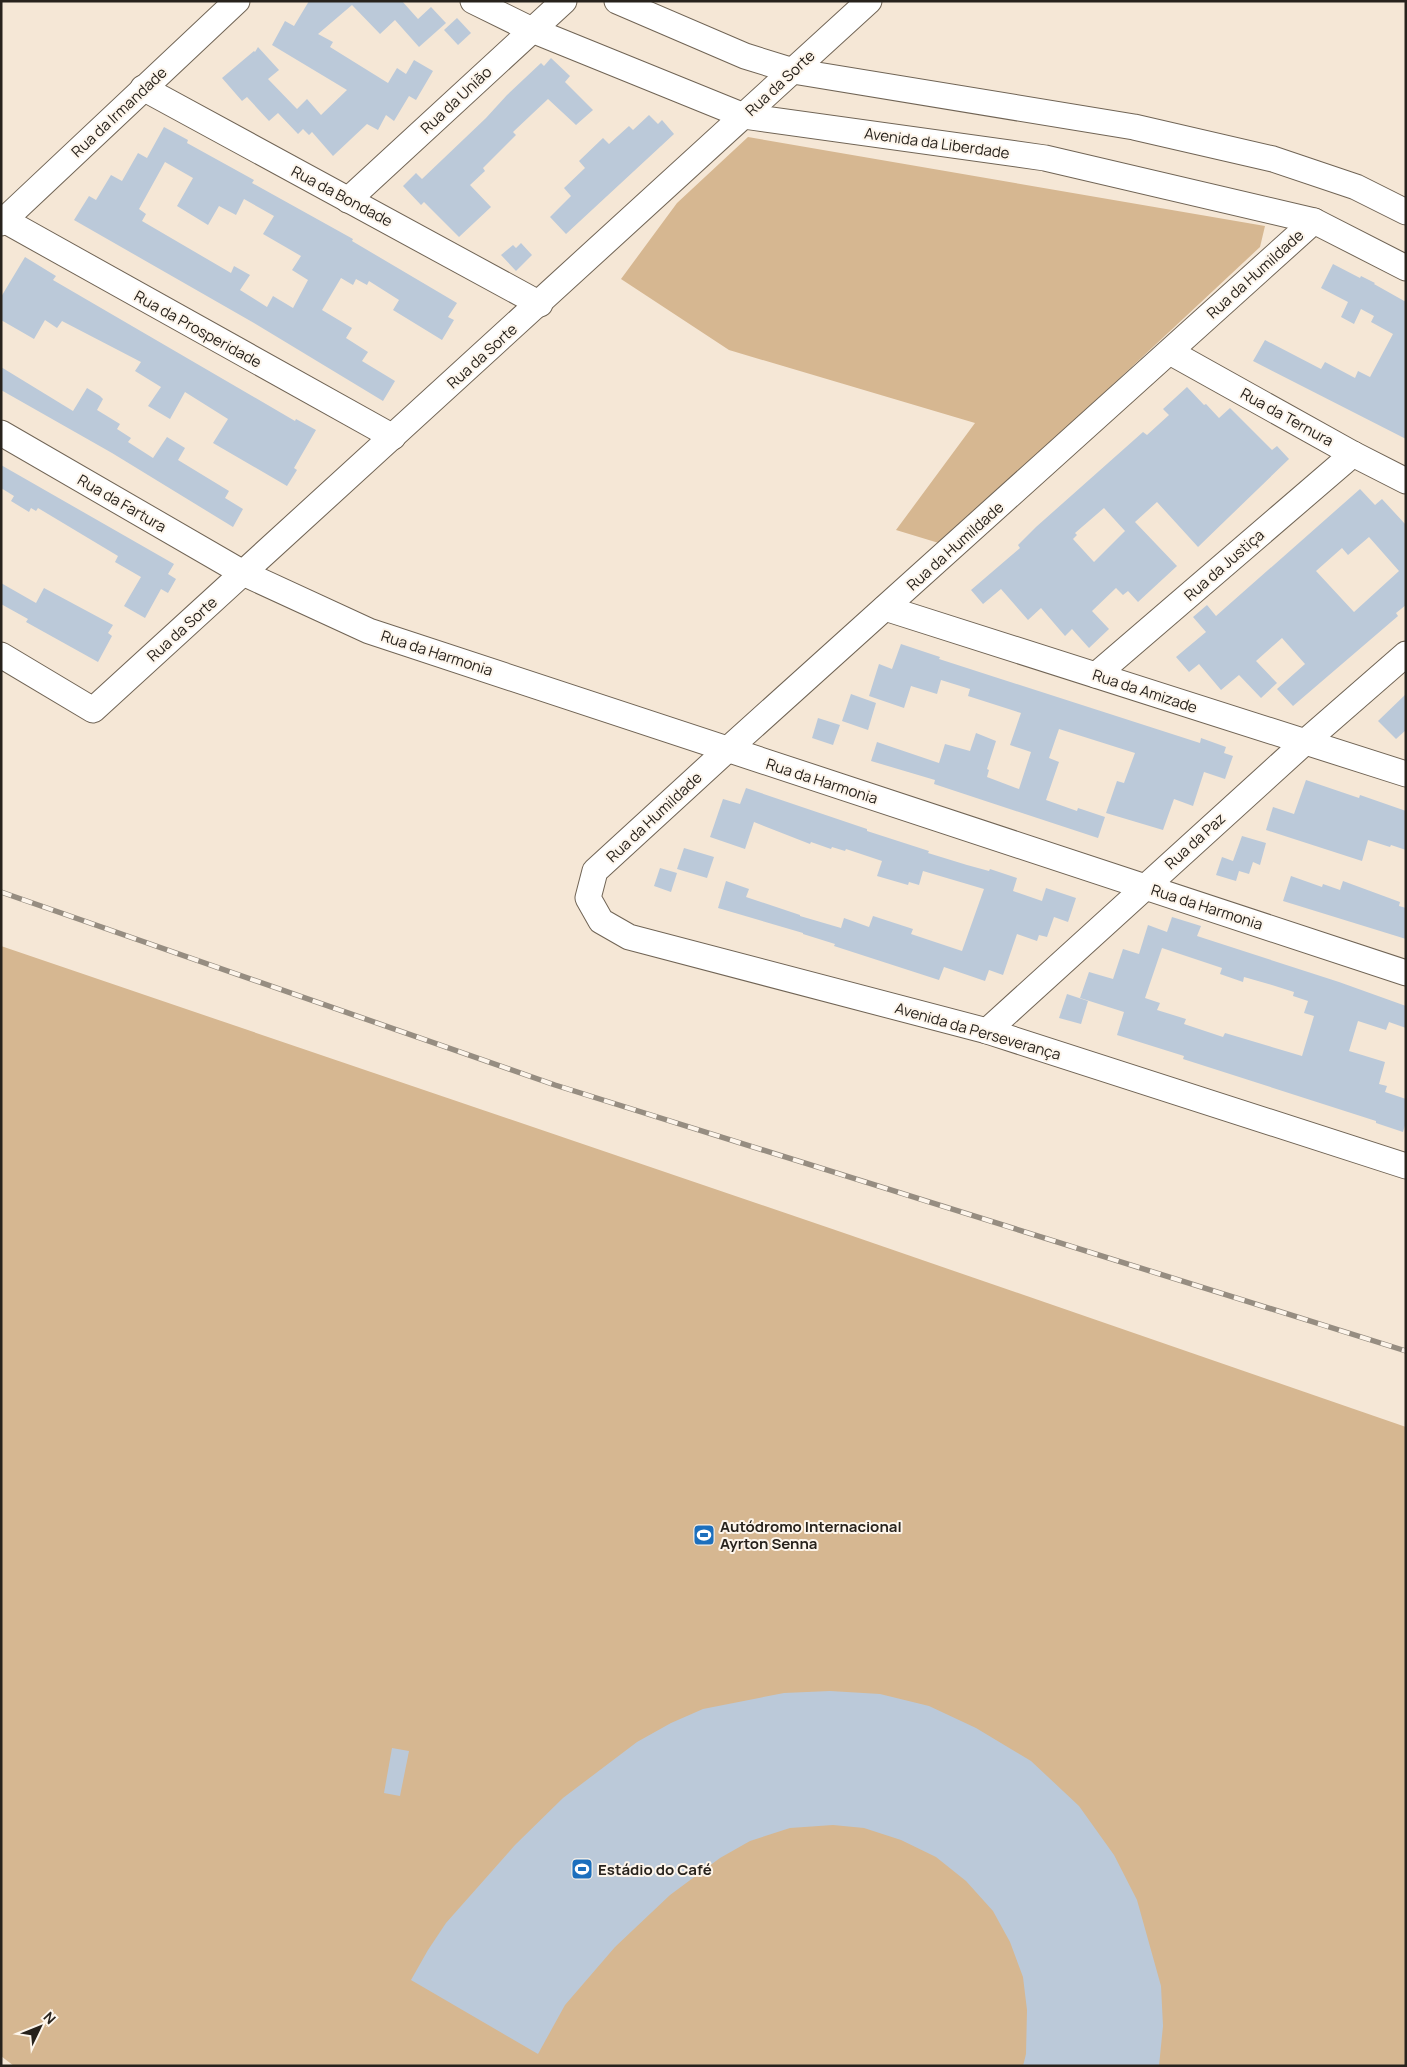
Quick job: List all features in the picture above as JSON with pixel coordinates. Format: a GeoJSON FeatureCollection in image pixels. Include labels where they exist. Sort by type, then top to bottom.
{"type":"FeatureCollection","features":[{"type":"Feature","properties":{"kind":"street","name":"Rua da Irmandade"},"geometry":{"type":"LineString","coordinates":[[3,221],[237,1]]}},
{"type":"Feature","properties":{"kind":"street","name":"Avenida da Liberdade"},"geometry":{"type":"LineString","coordinates":[[473,1],[532,30],[744,116],[1045,158],[1314,221],[1406,268]]}},
{"type":"Feature","properties":{"kind":"street","name":"Rua da União"},"geometry":{"type":"LineString","coordinates":[[348,200],[564,1]]}},
{"type":"Feature","properties":{"kind":"street"},"geometry":{"type":"LineString","coordinates":[[617,1],[745,56],[793,71],[1134,127],[1273,159],[1356,187],[1406,212]]}},
{"type":"Feature","properties":{"kind":"street","name":"Rua da Sorte"},"geometry":{"type":"LineString","coordinates":[[1,655],[93,710],[540,304],[869,1]]}},
{"type":"Feature","properties":{"kind":"street","name":"Rua da Bondade"},"geometry":{"type":"LineString","coordinates":[[143,88],[540,304]]}},
{"type":"Feature","properties":{"kind":"street","name":"Rua da Prosperidade"},"geometry":{"type":"LineString","coordinates":[[3,221],[393,437]]}},
{"type":"Feature","properties":{"kind":"street","name":"Rua da Humildade"},"geometry":{"type":"LineString","coordinates":[[595,871],[1314,221]]}},
{"type":"Feature","properties":{"kind":"street","name":"Rua da Ternura"},"geometry":{"type":"LineString","coordinates":[[1170,352],[1353,454],[1406,481]]}},
{"type":"Feature","properties":{"kind":"street","name":"Rua da Fartura"},"geometry":{"type":"LineString","coordinates":[[1,434],[244,573]]}},
{"type":"Feature","properties":{"kind":"street","name":"Rua da Justiça"},"geometry":{"type":"LineString","coordinates":[[1096,675],[1353,454]]}},
{"type":"Feature","properties":{"kind":"street","name":"Rua da Harmonia"},"geometry":{"type":"LineString","coordinates":[[244,573],[368,631],[1406,973]]}},
{"type":"Feature","properties":{"kind":"street","name":"Rua da Amizade"},"geometry":{"type":"LineString","coordinates":[[885,608],[1406,774]]}},
{"type":"Feature","properties":{"kind":"street","name":"Rua da Paz"},"geometry":{"type":"LineString","coordinates":[[987,1031],[1305,742],[1406,654]]}},
{"type":"Feature","properties":{"kind":"street","name":"Avenida da Perseverança"},"geometry":{"type":"LineString","coordinates":[[595,871],[588,898],[601,921],[629,937],[987,1031],[1406,1166]]}},
{"type":"Feature","properties":{"kind":"shaded area"},"geometry":{"type":"Polygon","coordinates":[[[748,137],[1265,226],[1260,247],[942,544],[896,530],[975,423],[729,350],[621,279],[677,203],[748,137]]]}},
{"type":"Feature","properties":{"kind":"shaded area","name":"Autódromo Internacional Ayrton Senna"},"geometry":{"type":"Polygon","coordinates":[[[1,946],[844,1233],[1406,1427],[1406,2066],[14,2066],[1,2056],[1,946]]]}},
{"type":"Feature","properties":{"kind":"building"},"geometry":{"type":"Polygon","coordinates":[[[309,1],[402,1],[418,19],[431,7],[446,23],[419,47],[395,20],[380,34],[352,5],[318,34],[333,42],[330,47],[388,83],[397,68],[406,74],[414,60],[433,71],[416,100],[409,96],[394,121],[386,115],[378,130],[367,124],[333,156],[312,132],[309,135],[303,129],[298,134],[278,113],[269,121],[247,97],[242,101],[222,78],[255,52],[258,47],[279,70],[268,79],[297,109],[307,99],[321,115],[347,90],[272,45],[285,21],[294,26],[309,1]]]}},
{"type":"Feature","properties":{"kind":"building"},"geometry":{"type":"Polygon","coordinates":[[[457,18],[471,33],[458,45],[444,30],[457,18]]]}},
{"type":"Feature","properties":{"kind":"building"},"geometry":{"type":"Polygon","coordinates":[[[551,58],[570,76],[565,82],[593,110],[576,125],[548,99],[513,132],[516,135],[483,168],[485,171],[470,185],[491,207],[459,237],[424,202],[421,205],[403,186],[416,173],[422,179],[541,63],[544,66],[551,58]]]}},
{"type":"Feature","properties":{"kind":"building"},"geometry":{"type":"Polygon","coordinates":[[[649,115],[658,124],[662,120],[674,134],[566,234],[550,217],[571,196],[564,188],[585,168],[579,161],[603,138],[609,144],[629,126],[633,130],[649,115]]]}},
{"type":"Feature","properties":{"kind":"building"},"geometry":{"type":"Polygon","coordinates":[[[164,127],[188,140],[187,143],[254,180],[252,183],[353,239],[352,241],[457,303],[448,317],[454,320],[442,340],[393,310],[399,300],[369,281],[367,285],[356,279],[353,285],[341,278],[322,310],[352,328],[346,338],[368,352],[362,361],[395,381],[383,401],[254,323],[74,220],[89,196],[96,200],[111,175],[122,181],[138,153],[147,158],[164,127]],[[165,162],[139,209],[146,214],[142,221],[231,273],[234,266],[250,275],[240,290],[267,307],[273,296],[293,308],[308,280],[292,270],[301,256],[263,234],[274,216],[244,199],[236,215],[219,206],[208,225],[177,206],[193,178],[165,162]]]}},
{"type":"Feature","properties":{"kind":"building"},"geometry":{"type":"Polygon","coordinates":[[[521,243],[532,255],[516,271],[501,255],[513,245],[516,248],[521,243]]]}},
{"type":"Feature","properties":{"kind":"building"},"geometry":{"type":"Polygon","coordinates":[[[25,257],[56,276],[53,280],[295,421],[296,419],[316,430],[294,468],[297,470],[287,486],[213,443],[228,419],[185,392],[170,419],[148,406],[161,387],[135,371],[141,362],[62,321],[57,328],[45,320],[34,339],[1,320],[1,297],[25,257]]]}},
{"type":"Feature","properties":{"kind":"building"},"geometry":{"type":"Polygon","coordinates":[[[1333,264],[1360,278],[1361,276],[1375,283],[1406,302],[1406,439],[1253,361],[1265,340],[1321,369],[1325,362],[1355,378],[1358,371],[1370,377],[1393,334],[1371,322],[1374,316],[1361,309],[1354,324],[1341,317],[1348,302],[1321,288],[1333,264]]]}},
{"type":"Feature","properties":{"kind":"building"},"geometry":{"type":"Polygon","coordinates":[[[1,367],[73,411],[87,388],[103,399],[97,410],[120,424],[117,429],[131,438],[128,442],[153,458],[167,437],[185,448],[178,460],[229,491],[225,498],[243,509],[233,527],[112,453],[1,390],[1,367]]]}},
{"type":"Feature","properties":{"kind":"building"},"geometry":{"type":"Polygon","coordinates":[[[1187,387],[1219,418],[1230,408],[1272,450],[1277,446],[1289,459],[1198,547],[1157,502],[1135,522],[1177,566],[1138,602],[1128,591],[1123,595],[1116,588],[1092,611],[1109,629],[1089,648],[1072,629],[1065,636],[1041,608],[1028,620],[1001,589],[983,604],[971,590],[1020,548],[1018,545],[1036,527],[1143,432],[1147,435],[1169,415],[1163,409],[1187,387]],[[1104,508],[1075,533],[1077,535],[1073,539],[1094,562],[1125,531],[1104,508]]]}},
{"type":"Feature","properties":{"kind":"building"},"geometry":{"type":"Polygon","coordinates":[[[1,465],[174,564],[168,574],[176,579],[168,593],[161,589],[145,618],[124,606],[141,577],[115,562],[118,556],[38,508],[36,511],[31,508],[29,512],[11,501],[14,496],[1,488],[1,465]]]}},
{"type":"Feature","properties":{"kind":"building"},"geometry":{"type":"Polygon","coordinates":[[[1360,489],[1375,505],[1382,499],[1406,525],[1406,605],[1396,613],[1398,616],[1293,706],[1277,689],[1305,664],[1282,638],[1256,661],[1277,683],[1261,698],[1239,675],[1221,690],[1199,664],[1189,672],[1176,657],[1206,632],[1193,617],[1207,605],[1216,616],[1360,489]],[[1369,537],[1348,555],[1342,548],[1316,571],[1354,612],[1399,571],[1369,537]]]}},
{"type":"Feature","properties":{"kind":"building"},"geometry":{"type":"Polygon","coordinates":[[[1,583],[36,603],[44,588],[113,625],[108,633],[112,636],[98,662],[26,622],[28,619],[1,604],[1,583]]]}},
{"type":"Feature","properties":{"kind":"building"},"geometry":{"type":"Polygon","coordinates":[[[901,644],[940,657],[939,659],[1200,743],[1201,738],[1226,747],[1224,753],[1233,756],[1225,779],[1204,772],[1193,806],[1174,799],[1163,830],[1106,813],[1117,781],[1124,783],[1135,753],[1059,729],[1049,758],[1059,762],[1046,800],[1077,811],[1078,808],[1105,817],[1098,838],[934,784],[935,780],[871,761],[877,742],[939,763],[945,744],[970,751],[976,733],[996,741],[987,769],[989,770],[987,777],[1019,789],[1031,752],[1010,745],[1021,713],[968,696],[970,689],[941,680],[937,694],[911,686],[904,708],[869,696],[879,664],[892,669],[901,644]]]}},
{"type":"Feature","properties":{"kind":"building"},"geometry":{"type":"Polygon","coordinates":[[[851,694],[876,703],[868,730],[842,721],[851,694]]]}},
{"type":"Feature","properties":{"kind":"building"},"geometry":{"type":"Polygon","coordinates":[[[1406,694],[1406,730],[1396,739],[1378,721],[1406,694]]]}},
{"type":"Feature","properties":{"kind":"building"},"geometry":{"type":"Polygon","coordinates":[[[818,718],[840,725],[833,745],[812,738],[818,718]]]}},
{"type":"Feature","properties":{"kind":"building"},"geometry":{"type":"Polygon","coordinates":[[[1306,780],[1359,798],[1360,795],[1406,811],[1406,850],[1368,840],[1362,861],[1266,830],[1273,807],[1294,814],[1306,780]]]}},
{"type":"Feature","properties":{"kind":"building"},"geometry":{"type":"Polygon","coordinates":[[[746,788],[929,851],[928,853],[1017,878],[1013,891],[1042,901],[1046,888],[1076,898],[1068,922],[1054,917],[1047,937],[1039,935],[1037,941],[1017,934],[1003,975],[989,970],[985,981],[944,967],[939,980],[834,946],[835,944],[803,933],[718,908],[726,881],[749,889],[746,897],[800,916],[841,928],[844,918],[869,927],[873,916],[913,929],[911,934],[962,951],[984,889],[923,871],[919,885],[909,882],[908,885],[877,876],[882,861],[846,849],[845,851],[832,847],[831,849],[811,842],[810,844],[754,822],[745,849],[710,837],[723,799],[740,804],[746,788]]]}},
{"type":"Feature","properties":{"kind":"building"},"geometry":{"type":"Polygon","coordinates":[[[1242,836],[1266,843],[1260,865],[1253,862],[1249,874],[1239,871],[1236,881],[1216,875],[1222,857],[1233,861],[1242,836]]]}},
{"type":"Feature","properties":{"kind":"building"},"geometry":{"type":"Polygon","coordinates":[[[684,848],[714,857],[707,878],[677,869],[684,848]]]}},
{"type":"Feature","properties":{"kind":"building"},"geometry":{"type":"Polygon","coordinates":[[[660,868],[677,873],[671,892],[654,886],[660,868]]]}},
{"type":"Feature","properties":{"kind":"building"},"geometry":{"type":"Polygon","coordinates":[[[1291,876],[1322,887],[1323,884],[1340,890],[1343,881],[1400,902],[1399,906],[1406,908],[1406,939],[1283,901],[1291,876]]]}},
{"type":"Feature","properties":{"kind":"building"},"geometry":{"type":"Polygon","coordinates":[[[1172,917],[1201,926],[1197,936],[1406,1006],[1406,1028],[1389,1022],[1386,1030],[1358,1021],[1349,1051],[1385,1062],[1379,1084],[1387,1086],[1385,1092],[1406,1099],[1406,1122],[1403,1132],[1376,1123],[1376,1121],[1183,1059],[1184,1056],[1117,1035],[1124,1012],[1080,998],[1089,972],[1113,979],[1123,949],[1139,954],[1148,925],[1167,932],[1172,917]],[[1162,948],[1145,998],[1160,1003],[1157,1010],[1186,1019],[1184,1024],[1223,1037],[1225,1033],[1302,1056],[1314,1016],[1304,1013],[1308,1001],[1293,996],[1294,992],[1272,985],[1244,977],[1243,982],[1220,974],[1222,968],[1162,948]]]}},
{"type":"Feature","properties":{"kind":"building"},"geometry":{"type":"Polygon","coordinates":[[[1067,994],[1088,1001],[1081,1024],[1059,1018],[1067,994]]]}},
{"type":"Feature","properties":{"kind":"building"},"geometry":{"type":"Polygon","coordinates":[[[830,1691],[880,1694],[929,1706],[976,1728],[1031,1761],[1079,1806],[1114,1855],[1137,1900],[1161,1986],[1163,2026],[1159,2066],[1023,2066],[1026,2054],[1027,2010],[1023,1977],[1010,1942],[993,1911],[966,1881],[936,1857],[901,1840],[864,1828],[833,1825],[790,1828],[750,1841],[720,1858],[670,1895],[615,1947],[565,2005],[538,2054],[411,1980],[446,1923],[515,1845],[563,1798],[637,1742],[671,1723],[703,1709],[784,1693],[830,1691]]]}},
{"type":"Feature","properties":{"kind":"building"},"geometry":{"type":"Polygon","coordinates":[[[392,1748],[409,1751],[400,1796],[384,1793],[392,1748]]]}},
{"type":"Feature","properties":{"kind":"railway"},"geometry":{"type":"LineString","coordinates":[[1,892],[555,1085],[1406,1351]]}},
{"type":"Feature","properties":{"kind":"place","name":"Autódromo Internacional Ayrton Senna"},"geometry":{"type":"Point","coordinates":[704,1535]}},
{"type":"Feature","properties":{"kind":"place","name":"Estádio do Café"},"geometry":{"type":"Point","coordinates":[582,1869]}}]}
